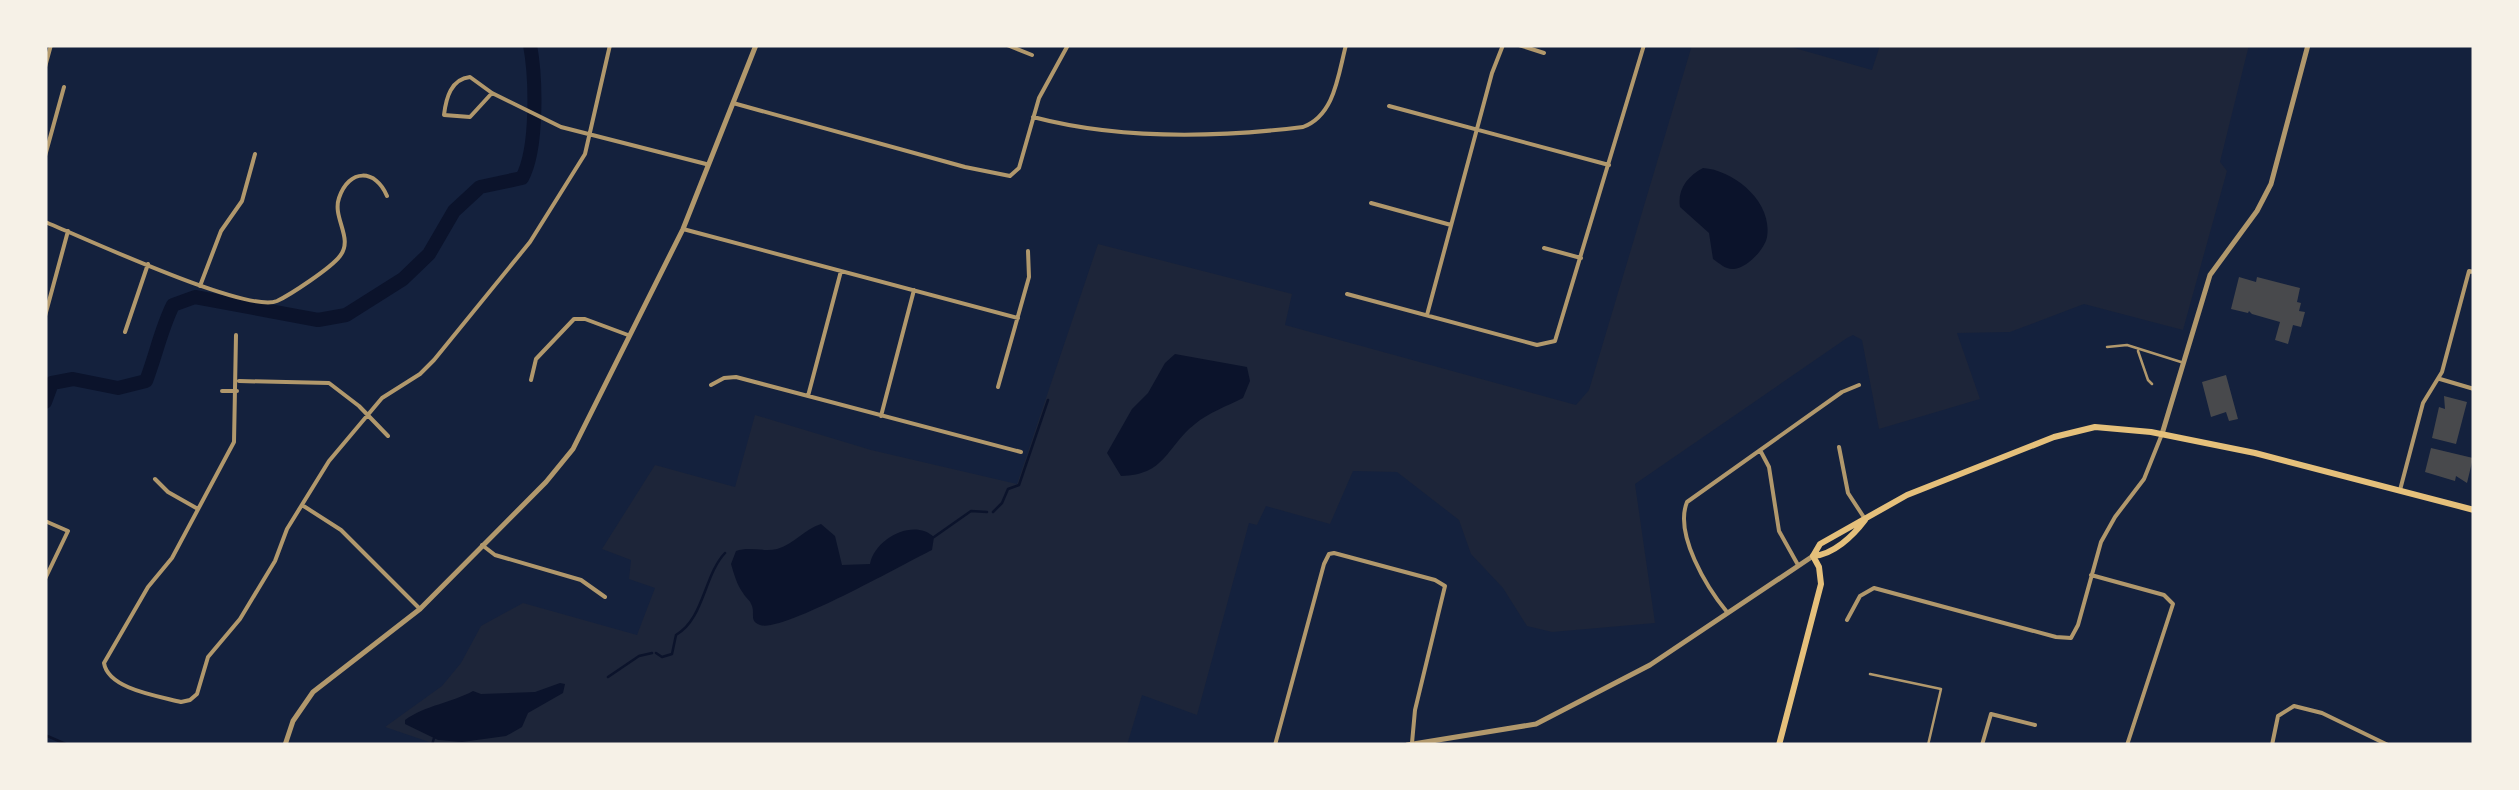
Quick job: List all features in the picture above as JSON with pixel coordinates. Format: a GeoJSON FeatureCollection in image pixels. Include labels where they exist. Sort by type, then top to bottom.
{"type":"FeatureCollection","features":[{"type":"Feature","properties":{"kind":"main road"},"geometry":{"type":"LineString","coordinates":[[1780,745],[1821,584],[1813,556],[1820,544],[1907,495],[2074,430],[2113,427],[2162,434],[2255,453],[2474,510]]}},
{"type":"Feature","properties":{"kind":"street"},"geometry":{"type":"LineString","coordinates":[[45,66],[52,45]]}},
{"type":"Feature","properties":{"kind":"street"},"geometry":{"type":"LineString","coordinates":[[236,336],[235,438],[172,558],[145,592],[106,656],[106,672],[116,682],[178,702],[190,700],[196,694],[208,657],[240,619],[275,560],[286,530],[329,461],[386,394],[424,371],[530,242],[582,163],[610,45]]}},
{"type":"Feature","properties":{"kind":"street"},"geometry":{"type":"LineString","coordinates":[[285,745],[293,721],[313,692],[420,608],[556,472],[573,449],[682,229],[756,45]]}},
{"type":"Feature","properties":{"kind":"street"},"geometry":{"type":"LineString","coordinates":[[1007,45],[1032,55]]}},
{"type":"Feature","properties":{"kind":"street"},"geometry":{"type":"LineString","coordinates":[[733,103],[1003,176],[1019,168],[1042,91],[1068,45]]}},
{"type":"Feature","properties":{"kind":"street"},"geometry":{"type":"LineString","coordinates":[[1033,116],[1088,130],[1149,135],[1302,127],[1326,109],[1346,45]]}},
{"type":"Feature","properties":{"kind":"street"},"geometry":{"type":"LineString","coordinates":[[1427,315],[1504,45]]}},
{"type":"Feature","properties":{"kind":"street"},"geometry":{"type":"LineString","coordinates":[[1518,45],[1544,53]]}},
{"type":"Feature","properties":{"kind":"street"},"geometry":{"type":"LineString","coordinates":[[1347,294],[1537,345],[1551,343],[1560,332],[1644,45]]}},
{"type":"Feature","properties":{"kind":"street"},"geometry":{"type":"LineString","coordinates":[[1847,620],[1860,596],[1874,588],[2056,638],[2071,638],[2106,532],[2144,479],[2162,434],[2210,274],[2257,212],[2271,184],[2308,45]]}},
{"type":"Feature","properties":{"kind":"street"},"geometry":{"type":"LineString","coordinates":[[492,92],[472,115],[444,114],[451,90],[460,79],[476,78],[492,92],[534,115],[590,135],[709,165]]}},
{"type":"Feature","properties":{"kind":"street"},"geometry":{"type":"LineString","coordinates":[[45,156],[64,87]]}},
{"type":"Feature","properties":{"kind":"street"},"geometry":{"type":"LineString","coordinates":[[1389,106],[1609,164]]}},
{"type":"Feature","properties":{"kind":"street"},"geometry":{"type":"LineString","coordinates":[[200,286],[218,236],[242,201],[256,154]]}},
{"type":"Feature","properties":{"kind":"street"},"geometry":{"type":"LineString","coordinates":[[45,222],[221,295],[255,303],[275,302],[343,252],[345,237],[336,208],[344,186],[356,177],[372,177],[382,182],[387,196]]}},
{"type":"Feature","properties":{"kind":"street"},"geometry":{"type":"LineString","coordinates":[[1371,203],[1451,225]]}},
{"type":"Feature","properties":{"kind":"street"},"geometry":{"type":"LineString","coordinates":[[682,229],[1018,318]]}},
{"type":"Feature","properties":{"kind":"street"},"geometry":{"type":"LineString","coordinates":[[45,316],[68,232]]}},
{"type":"Feature","properties":{"kind":"street"},"geometry":{"type":"LineString","coordinates":[[1544,248],[1581,258]]}},
{"type":"Feature","properties":{"kind":"street"},"geometry":{"type":"LineString","coordinates":[[998,387],[1030,271],[1028,251]]}},
{"type":"Feature","properties":{"kind":"street"},"geometry":{"type":"LineString","coordinates":[[125,332],[148,264]]}},
{"type":"Feature","properties":{"kind":"street"},"geometry":{"type":"LineString","coordinates":[[808,396],[841,271]]}},
{"type":"Feature","properties":{"kind":"street"},"geometry":{"type":"LineString","coordinates":[[2400,490],[2423,403],[2438,378],[2472,272]]}},
{"type":"Feature","properties":{"kind":"street"},"geometry":{"type":"LineString","coordinates":[[881,416],[914,290]]}},
{"type":"Feature","properties":{"kind":"street"},"geometry":{"type":"LineString","coordinates":[[531,380],[536,359],[574,318],[630,336]]}},
{"type":"Feature","properties":{"kind":"street"},"geometry":{"type":"LineString","coordinates":[[711,385],[732,377],[1021,452]]}},
{"type":"Feature","properties":{"kind":"street"},"geometry":{"type":"LineString","coordinates":[[2438,378],[2474,389]]}},
{"type":"Feature","properties":{"kind":"street"},"geometry":{"type":"LineString","coordinates":[[237,382],[329,383],[388,436]]}},
{"type":"Feature","properties":{"kind":"street"},"geometry":{"type":"LineString","coordinates":[[1728,612],[1702,575],[1687,538],[1684,511],[1691,498],[1842,392],[1860,384]]}},
{"type":"Feature","properties":{"kind":"street"},"geometry":{"type":"LineString","coordinates":[[222,391],[237,390]]}},
{"type":"Feature","properties":{"kind":"street"},"geometry":{"type":"LineString","coordinates":[[1838,447],[1848,496],[1866,519]]}},
{"type":"Feature","properties":{"kind":"street"},"geometry":{"type":"LineString","coordinates":[[1760,450],[1768,467],[1779,530],[1798,565]]}},
{"type":"Feature","properties":{"kind":"street"},"geometry":{"type":"LineString","coordinates":[[156,479],[168,492],[198,509]]}},
{"type":"Feature","properties":{"kind":"street"},"geometry":{"type":"LineString","coordinates":[[302,505],[345,534],[420,608]]}},
{"type":"Feature","properties":{"kind":"street"},"geometry":{"type":"LineString","coordinates":[[45,521],[68,531],[45,579]]}},
{"type":"Feature","properties":{"kind":"street"},"geometry":{"type":"LineString","coordinates":[[482,545],[495,556],[581,580],[604,597]]}},
{"type":"Feature","properties":{"kind":"street"},"geometry":{"type":"LineString","coordinates":[[1275,745],[1330,554],[1445,586],[1409,744],[1531,726],[1650,665],[1813,556]]}},
{"type":"Feature","properties":{"kind":"street"},"geometry":{"type":"LineString","coordinates":[[2091,575],[2172,600],[2127,745]]}},
{"type":"Feature","properties":{"kind":"street"},"geometry":{"type":"LineString","coordinates":[[2272,745],[2278,716],[2294,706],[2322,713],[2386,745]]}},
{"type":"Feature","properties":{"kind":"street"},"geometry":{"type":"LineString","coordinates":[[1982,745],[1991,714],[2035,724]]}},
{"type":"Feature","properties":{"kind":"lane"},"geometry":{"type":"LineString","coordinates":[[2108,347],[2122,345],[2182,363]]}},
{"type":"Feature","properties":{"kind":"lane"},"geometry":{"type":"LineString","coordinates":[[2138,349],[2152,384]]}},
{"type":"Feature","properties":{"kind":"lane"},"geometry":{"type":"LineString","coordinates":[[1870,674],[1942,689],[1928,745]]}},
{"type":"Feature","properties":{"kind":"shaded area"},"geometry":{"type":"Polygon","coordinates":[[[1692,45],[1784,45],[1872,70],[1880,45],[2249,45],[2220,162],[2227,171],[2183,330],[2084,304],[2010,332],[1957,333],[1980,399],[1879,429],[1862,340],[1853,335],[1847,338],[1635,484],[1655,623],[1552,632],[1527,626],[1503,588],[1471,554],[1459,520],[1397,472],[1353,471],[1330,524],[1266,506],[1257,525],[1249,523],[1197,715],[1142,695],[1127,745],[438,745],[385,727],[442,686],[461,663],[481,626],[523,603],[637,635],[655,588],[629,579],[631,560],[602,549],[655,465],[735,487],[755,415],[871,450],[1017,484],[1098,244],[1292,294],[1285,325],[1576,405],[1589,390],[1692,45]]]}},
{"type":"Feature","properties":{"kind":"shaded area"},"geometry":{"type":"Polygon","coordinates":[[[1703,168],[1738,181],[1758,200],[1764,212],[1766,242],[1755,257],[1739,268],[1728,268],[1713,259],[1709,233],[1680,207],[1685,184],[1703,168]]]}},
{"type":"Feature","properties":{"kind":"shaded area"},"geometry":{"type":"Polygon","coordinates":[[[1175,354],[1247,367],[1250,381],[1243,398],[1195,424],[1157,465],[1121,476],[1107,453],[1132,409],[1175,354]]]}},
{"type":"Feature","properties":{"kind":"shaded area"},"geometry":{"type":"Polygon","coordinates":[[[821,524],[835,536],[842,565],[870,564],[879,546],[906,530],[934,537],[932,550],[817,608],[773,625],[760,625],[753,619],[751,603],[731,564],[736,551],[777,549],[821,524]]]}},
{"type":"Feature","properties":{"kind":"shaded area"},"geometry":{"type":"Polygon","coordinates":[[[565,684],[563,693],[528,713],[522,727],[506,736],[462,742],[438,740],[405,724],[405,720],[421,711],[473,691],[535,692],[565,684]]]}},
{"type":"Feature","properties":{"kind":"building"},"geometry":{"type":"Polygon","coordinates":[[[2239,277],[2256,282],[2257,277],[2300,288],[2297,302],[2301,303],[2299,311],[2305,312],[2301,327],[2293,325],[2288,344],[2275,340],[2280,322],[2231,309],[2239,277]]]}},
{"type":"Feature","properties":{"kind":"building"},"geometry":{"type":"Polygon","coordinates":[[[2226,375],[2238,419],[2229,421],[2226,412],[2211,417],[2202,382],[2226,375]]]}},
{"type":"Feature","properties":{"kind":"building"},"geometry":{"type":"Polygon","coordinates":[[[2444,396],[2467,402],[2456,444],[2432,438],[2439,407],[2445,409],[2444,396]]]}},
{"type":"Feature","properties":{"kind":"building"},"geometry":{"type":"Polygon","coordinates":[[[2431,448],[2473,458],[2467,483],[2456,476],[2455,481],[2425,472],[2431,448]]]}},
{"type":"Feature","properties":{"kind":"waterway"},"geometry":{"type":"LineString","coordinates":[[45,402],[52,383],[73,379],[118,388],[146,381],[173,305],[195,297],[318,320],[346,315],[403,279],[429,254],[454,211],[480,187],[522,178],[533,132],[530,45]]}},
{"type":"Feature","properties":{"kind":"waterway"},"geometry":{"type":"LineString","coordinates":[[993,512],[1008,489],[1019,485],[1048,400]]}},
{"type":"Feature","properties":{"kind":"waterway"},"geometry":{"type":"LineString","coordinates":[[934,537],[971,511],[987,512]]}},
{"type":"Feature","properties":{"kind":"waterway"},"geometry":{"type":"LineString","coordinates":[[656,653],[662,657],[672,654],[676,635],[693,619],[725,553]]}},
{"type":"Feature","properties":{"kind":"waterway"},"geometry":{"type":"LineString","coordinates":[[608,677],[639,656],[652,653]]}},
{"type":"Feature","properties":{"kind":"waterway"},"geometry":{"type":"LineString","coordinates":[[45,735],[68,745]]}},
{"type":"Feature","properties":{"kind":"waterway"},"geometry":{"type":"LineString","coordinates":[[432,745],[434,738]]}}]}
